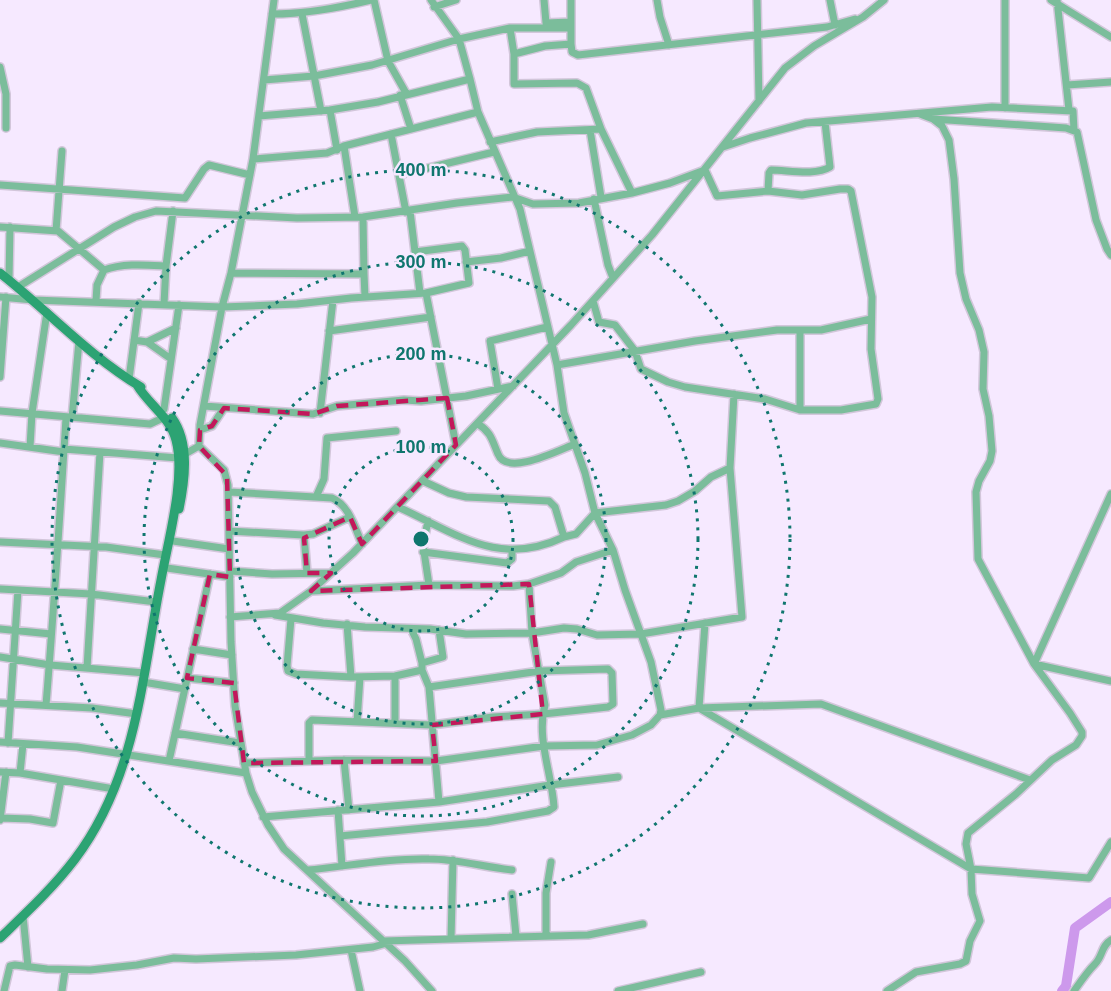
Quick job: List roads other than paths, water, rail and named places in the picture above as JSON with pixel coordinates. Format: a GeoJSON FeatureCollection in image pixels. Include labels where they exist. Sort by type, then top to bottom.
{"type":"FeatureCollection","features":[{"type":"Feature","properties":{"kind":"main road"},"geometry":{"type":"LineString","coordinates":[[0,273],[79,341],[137,385],[143,395],[164,413],[176,441],[181,456],[182,496],[157,624],[152,634]]}},
{"type":"Feature","properties":{"kind":"main road"},"geometry":{"type":"LineString","coordinates":[[1,934],[23,915],[76,858],[97,824],[114,789],[137,714],[181,456]]}},
{"type":"Feature","properties":{"kind":"street"},"geometry":{"type":"LineString","coordinates":[[274,0],[253,159],[231,273],[222,307],[199,446],[224,470],[229,492],[230,616],[235,712],[246,773],[263,816],[284,849],[405,960],[432,991]]}},
{"type":"Feature","properties":{"kind":"street"},"geometry":{"type":"LineString","coordinates":[[272,14],[302,14],[342,4],[373,0],[388,61],[403,94],[411,129]]}},
{"type":"Feature","properties":{"kind":"street"},"geometry":{"type":"LineString","coordinates":[[244,763],[309,760],[436,761],[544,746],[597,745],[632,735],[651,725],[660,715],[661,710],[651,662],[613,550],[595,513],[564,413],[557,365],[520,209],[478,112],[459,39],[433,4],[456,0]]}},
{"type":"Feature","properties":{"kind":"street"},"geometry":{"type":"LineString","coordinates":[[544,0],[546,23],[571,25]]}},
{"type":"Feature","properties":{"kind":"street"},"geometry":{"type":"LineString","coordinates":[[571,0],[570,44],[572,52],[578,55],[756,36],[835,25],[863,17]]}},
{"type":"Feature","properties":{"kind":"street"},"geometry":{"type":"LineString","coordinates":[[657,0],[669,45]]}},
{"type":"Feature","properties":{"kind":"street"},"geometry":{"type":"LineString","coordinates":[[757,0],[759,101]]}},
{"type":"Feature","properties":{"kind":"street"},"geometry":{"type":"LineString","coordinates":[[830,0],[835,25]]}},
{"type":"Feature","properties":{"kind":"street"},"geometry":{"type":"LineString","coordinates":[[230,616],[272,615],[291,607],[362,544],[552,346],[652,235],[785,68],[796,58],[863,17],[884,0]]}},
{"type":"Feature","properties":{"kind":"street"},"geometry":{"type":"LineString","coordinates":[[1005,0],[1005,108]]}},
{"type":"Feature","properties":{"kind":"street"},"geometry":{"type":"LineString","coordinates":[[1056,1],[1069,110]]}},
{"type":"Feature","properties":{"kind":"street"},"geometry":{"type":"LineString","coordinates":[[1056,1],[1111,38]]}},
{"type":"Feature","properties":{"kind":"street"},"geometry":{"type":"LineString","coordinates":[[302,14],[321,111]]}},
{"type":"Feature","properties":{"kind":"street"},"geometry":{"type":"LineString","coordinates":[[264,80],[314,76],[388,61],[459,39],[510,28],[571,25]]}},
{"type":"Feature","properties":{"kind":"street"},"geometry":{"type":"LineString","coordinates":[[510,28],[514,54],[514,84],[578,83],[586,88],[601,129],[632,193]]}},
{"type":"Feature","properties":{"kind":"street"},"geometry":{"type":"LineString","coordinates":[[514,54],[545,46],[570,44]]}},
{"type":"Feature","properties":{"kind":"street"},"geometry":{"type":"LineString","coordinates":[[0,67],[6,94],[6,129]]}},
{"type":"Feature","properties":{"kind":"street"},"geometry":{"type":"LineString","coordinates":[[259,116],[330,110],[378,102],[470,79]]}},
{"type":"Feature","properties":{"kind":"street"},"geometry":{"type":"LineString","coordinates":[[1067,85],[1111,82]]}},
{"type":"Feature","properties":{"kind":"street"},"geometry":{"type":"LineString","coordinates":[[723,147],[806,123],[992,107],[1042,111],[1069,110],[1074,112],[1074,130]]}},
{"type":"Feature","properties":{"kind":"street"},"geometry":{"type":"LineString","coordinates":[[330,110],[359,217],[365,297]]}},
{"type":"Feature","properties":{"kind":"street"},"geometry":{"type":"LineString","coordinates":[[253,159],[341,148],[478,112]]}},
{"type":"Feature","properties":{"kind":"street"},"geometry":{"type":"LineString","coordinates":[[887,991],[916,972],[966,961],[970,941],[980,921],[972,894],[971,869],[966,844],[968,833],[1052,760],[1076,745],[1082,736],[1082,732],[1070,713],[1034,664],[978,559],[976,492],[992,451],[989,416],[983,389],[984,352],[979,330],[966,299],[960,273],[949,140],[942,126],[933,119],[918,113]]}},
{"type":"Feature","properties":{"kind":"street"},"geometry":{"type":"LineString","coordinates":[[933,119],[1074,130],[1079,135],[1096,220],[1111,255]]}},
{"type":"Feature","properties":{"kind":"street"},"geometry":{"type":"LineString","coordinates":[[768,190],[771,170],[824,170],[830,167],[825,122]]}},
{"type":"Feature","properties":{"kind":"street"},"geometry":{"type":"LineString","coordinates":[[490,142],[537,132],[601,129]]}},
{"type":"Feature","properties":{"kind":"street"},"geometry":{"type":"LineString","coordinates":[[590,130],[597,198],[608,265],[613,278]]}},
{"type":"Feature","properties":{"kind":"street"},"geometry":{"type":"LineString","coordinates":[[392,134],[456,445]]}},
{"type":"Feature","properties":{"kind":"street"},"geometry":{"type":"LineString","coordinates":[[56,231],[62,151]]}},
{"type":"Feature","properties":{"kind":"street"},"geometry":{"type":"LineString","coordinates":[[399,175],[494,152]]}},
{"type":"Feature","properties":{"kind":"street"},"geometry":{"type":"LineString","coordinates":[[0,184],[185,198],[209,165],[250,175]]}},
{"type":"Feature","properties":{"kind":"street"},"geometry":{"type":"LineString","coordinates":[[593,301],[599,322],[615,326],[635,351],[641,369],[656,377],[685,387],[765,399],[800,410],[841,410],[872,405],[877,402],[871,350],[872,297],[851,191],[840,189],[802,195],[768,190],[717,196],[705,170]]}},
{"type":"Feature","properties":{"kind":"street"},"geometry":{"type":"LineString","coordinates":[[18,287],[114,226],[156,211],[297,218],[359,217],[513,197],[532,204],[579,203],[632,193],[670,183],[705,170]]}},
{"type":"Feature","properties":{"kind":"street"},"geometry":{"type":"LineString","coordinates":[[164,304],[173,211]]}},
{"type":"Feature","properties":{"kind":"street"},"geometry":{"type":"LineString","coordinates":[[0,227],[56,231],[104,270]]}},
{"type":"Feature","properties":{"kind":"street"},"geometry":{"type":"LineString","coordinates":[[9,280],[10,227]]}},
{"type":"Feature","properties":{"kind":"street"},"geometry":{"type":"LineString","coordinates":[[0,377],[3,297],[222,307],[297,304],[423,293],[469,283],[465,250],[462,246],[415,252]]}},
{"type":"Feature","properties":{"kind":"street"},"geometry":{"type":"LineString","coordinates":[[466,262],[501,258],[530,251]]}},
{"type":"Feature","properties":{"kind":"street"},"geometry":{"type":"LineString","coordinates":[[96,302],[97,285],[104,270],[111,267],[136,265],[166,266]]}},
{"type":"Feature","properties":{"kind":"street"},"geometry":{"type":"LineString","coordinates":[[231,273],[364,274]]}},
{"type":"Feature","properties":{"kind":"street"},"geometry":{"type":"LineString","coordinates":[[320,413],[333,300]]}},
{"type":"Feature","properties":{"kind":"street"},"geometry":{"type":"LineString","coordinates":[[129,379],[139,303]]}},
{"type":"Feature","properties":{"kind":"street"},"geometry":{"type":"LineString","coordinates":[[0,411],[150,424],[164,413],[179,305]]}},
{"type":"Feature","properties":{"kind":"street"},"geometry":{"type":"LineString","coordinates":[[30,447],[32,413],[46,312]]}},
{"type":"Feature","properties":{"kind":"street"},"geometry":{"type":"LineString","coordinates":[[329,331],[431,317]]}},
{"type":"Feature","properties":{"kind":"street"},"geometry":{"type":"LineString","coordinates":[[557,365],[695,341],[777,330],[821,330],[871,319]]}},
{"type":"Feature","properties":{"kind":"street"},"geometry":{"type":"LineString","coordinates":[[498,389],[490,341],[547,327]]}},
{"type":"Feature","properties":{"kind":"street"},"geometry":{"type":"LineString","coordinates":[[147,342],[176,328]]}},
{"type":"Feature","properties":{"kind":"street"},"geometry":{"type":"LineString","coordinates":[[800,330],[800,410]]}},
{"type":"Feature","properties":{"kind":"street"},"geometry":{"type":"LineString","coordinates":[[134,340],[147,342],[171,359]]}},
{"type":"Feature","properties":{"kind":"street"},"geometry":{"type":"LineString","coordinates":[[46,705],[56,592],[64,451],[79,341]]}},
{"type":"Feature","properties":{"kind":"street"},"geometry":{"type":"LineString","coordinates":[[204,406],[313,414],[337,405],[447,398],[514,385]]}},
{"type":"Feature","properties":{"kind":"street"},"geometry":{"type":"LineString","coordinates":[[272,615],[291,619],[466,634],[532,633],[564,628],[597,635],[641,634],[742,617],[730,468],[734,394]]}},
{"type":"Feature","properties":{"kind":"street"},"geometry":{"type":"LineString","coordinates":[[200,430],[212,426],[224,408]]}},
{"type":"Feature","properties":{"kind":"street"},"geometry":{"type":"LineString","coordinates":[[478,424],[491,434],[499,457],[504,462],[528,461],[575,444]]}},
{"type":"Feature","properties":{"kind":"street"},"geometry":{"type":"LineString","coordinates":[[316,497],[324,478],[327,438],[396,431]]}},
{"type":"Feature","properties":{"kind":"street"},"geometry":{"type":"LineString","coordinates":[[0,443],[64,451],[181,456],[199,446]]}},
{"type":"Feature","properties":{"kind":"street"},"geometry":{"type":"LineString","coordinates":[[87,668],[100,452]]}},
{"type":"Feature","properties":{"kind":"street"},"geometry":{"type":"LineString","coordinates":[[398,507],[480,544],[512,551],[545,546],[576,534],[595,513],[666,505],[678,501],[711,477],[730,468]]}},
{"type":"Feature","properties":{"kind":"street"},"geometry":{"type":"LineString","coordinates":[[423,481],[449,493],[466,497],[549,501],[555,507],[564,537]]}},
{"type":"Feature","properties":{"kind":"street"},"geometry":{"type":"LineString","coordinates":[[229,492],[332,498],[340,501],[362,544]]}},
{"type":"Feature","properties":{"kind":"street"},"geometry":{"type":"LineString","coordinates":[[1034,664],[1111,494]]}},
{"type":"Feature","properties":{"kind":"street"},"geometry":{"type":"LineString","coordinates":[[229,531],[304,536],[350,517]]}},
{"type":"Feature","properties":{"kind":"street"},"geometry":{"type":"LineString","coordinates":[[428,521],[423,552],[429,585]]}},
{"type":"Feature","properties":{"kind":"street"},"geometry":{"type":"LineString","coordinates":[[304,536],[307,573]]}},
{"type":"Feature","properties":{"kind":"street"},"geometry":{"type":"LineString","coordinates":[[173,541],[229,549]]}},
{"type":"Feature","properties":{"kind":"street"},"geometry":{"type":"LineString","coordinates":[[0,542],[94,546],[165,555]]}},
{"type":"Feature","properties":{"kind":"street"},"geometry":{"type":"LineString","coordinates":[[311,591],[429,585],[513,586],[529,584],[561,573],[576,562],[613,550]]}},
{"type":"Feature","properties":{"kind":"street"},"geometry":{"type":"LineString","coordinates":[[423,552],[507,563],[512,559],[512,551]]}},
{"type":"Feature","properties":{"kind":"street"},"geometry":{"type":"LineString","coordinates":[[167,568],[210,574],[331,573]]}},
{"type":"Feature","properties":{"kind":"street"},"geometry":{"type":"LineString","coordinates":[[169,761],[210,574]]}},
{"type":"Feature","properties":{"kind":"street"},"geometry":{"type":"LineString","coordinates":[[340,836],[487,822],[548,811],[554,807],[544,746],[545,705],[532,633],[529,584]]}},
{"type":"Feature","properties":{"kind":"street"},"geometry":{"type":"LineString","coordinates":[[0,589],[91,594],[156,602]]}},
{"type":"Feature","properties":{"kind":"street"},"geometry":{"type":"LineString","coordinates":[[8,742],[18,590]]}},
{"type":"Feature","properties":{"kind":"street"},"geometry":{"type":"LineString","coordinates":[[291,619],[287,666],[288,671],[296,674],[351,677],[395,676],[443,657],[439,630]]}},
{"type":"Feature","properties":{"kind":"street"},"geometry":{"type":"LineString","coordinates":[[699,708],[705,623]]}},
{"type":"Feature","properties":{"kind":"street"},"geometry":{"type":"LineString","coordinates":[[347,624],[351,677]]}},
{"type":"Feature","properties":{"kind":"street"},"geometry":{"type":"LineString","coordinates":[[0,629],[51,634]]}},
{"type":"Feature","properties":{"kind":"street"},"geometry":{"type":"LineString","coordinates":[[411,629],[416,639],[429,687],[439,802]]}},
{"type":"Feature","properties":{"kind":"street"},"geometry":{"type":"LineString","coordinates":[[193,649],[232,655]]}},
{"type":"Feature","properties":{"kind":"street"},"geometry":{"type":"LineString","coordinates":[[0,657],[144,677],[185,689]]}},
{"type":"Feature","properties":{"kind":"street"},"geometry":{"type":"LineString","coordinates":[[1034,664],[1111,681]]}},
{"type":"Feature","properties":{"kind":"street"},"geometry":{"type":"LineString","coordinates":[[309,760],[309,721],[432,725],[608,707],[614,704],[615,699],[611,670],[540,671],[429,687]]}},
{"type":"Feature","properties":{"kind":"street"},"geometry":{"type":"LineString","coordinates":[[395,676],[395,723]]}},
{"type":"Feature","properties":{"kind":"street"},"geometry":{"type":"LineString","coordinates":[[357,722],[360,677]]}},
{"type":"Feature","properties":{"kind":"street"},"geometry":{"type":"LineString","coordinates":[[187,678],[234,683]]}},
{"type":"Feature","properties":{"kind":"street"},"geometry":{"type":"LineString","coordinates":[[0,703],[92,708],[137,714]]}},
{"type":"Feature","properties":{"kind":"street"},"geometry":{"type":"LineString","coordinates":[[660,715],[699,708],[821,704],[1030,780]]}},
{"type":"Feature","properties":{"kind":"street"},"geometry":{"type":"LineString","coordinates":[[699,708],[971,869],[1089,878],[1111,842]]}},
{"type":"Feature","properties":{"kind":"street"},"geometry":{"type":"LineString","coordinates":[[175,734],[240,743]]}},
{"type":"Feature","properties":{"kind":"street"},"geometry":{"type":"LineString","coordinates":[[0,742],[77,747],[246,773]]}},
{"type":"Feature","properties":{"kind":"street"},"geometry":{"type":"LineString","coordinates":[[20,773],[23,744]]}},
{"type":"Feature","properties":{"kind":"street"},"geometry":{"type":"LineString","coordinates":[[344,760],[349,810]]}},
{"type":"Feature","properties":{"kind":"street"},"geometry":{"type":"LineString","coordinates":[[61,780],[53,823],[30,819],[0,820],[3,772],[20,773],[114,789]]}},
{"type":"Feature","properties":{"kind":"street"},"geometry":{"type":"LineString","coordinates":[[263,816],[439,802],[618,777]]}},
{"type":"Feature","properties":{"kind":"street"},"geometry":{"type":"LineString","coordinates":[[338,810],[342,867]]}},
{"type":"Feature","properties":{"kind":"street"},"geometry":{"type":"LineString","coordinates":[[308,870],[406,859],[453,860],[512,870]]}},
{"type":"Feature","properties":{"kind":"street"},"geometry":{"type":"LineString","coordinates":[[451,939],[453,860]]}},
{"type":"Feature","properties":{"kind":"street"},"geometry":{"type":"LineString","coordinates":[[546,935],[546,893],[551,862]]}},
{"type":"Feature","properties":{"kind":"street"},"geometry":{"type":"LineString","coordinates":[[512,894],[516,936]]}},
{"type":"Feature","properties":{"kind":"street"},"geometry":{"type":"LineString","coordinates":[[23,915],[28,967]]}},
{"type":"Feature","properties":{"kind":"street"},"geometry":{"type":"LineString","coordinates":[[4,991],[10,966],[15,965],[90,970],[137,965],[174,957],[196,959],[296,955],[373,947],[385,942],[588,935],[643,924]]}},
{"type":"Feature","properties":{"kind":"street"},"geometry":{"type":"LineString","coordinates":[[1074,991],[1096,963],[1105,944],[1111,940]]}},
{"type":"Feature","properties":{"kind":"street"},"geometry":{"type":"LineString","coordinates":[[351,950],[360,991]]}},
{"type":"Feature","properties":{"kind":"street"},"geometry":{"type":"LineString","coordinates":[[62,991],[65,969]]}},
{"type":"Feature","properties":{"kind":"street"},"geometry":{"type":"LineString","coordinates":[[622,991],[701,972]]}},
{"type":"Feature","properties":{"kind":"waterway"},"geometry":{"type":"LineString","coordinates":[[1062,991],[1066,986],[1075,928],[1111,902]]}}]}
